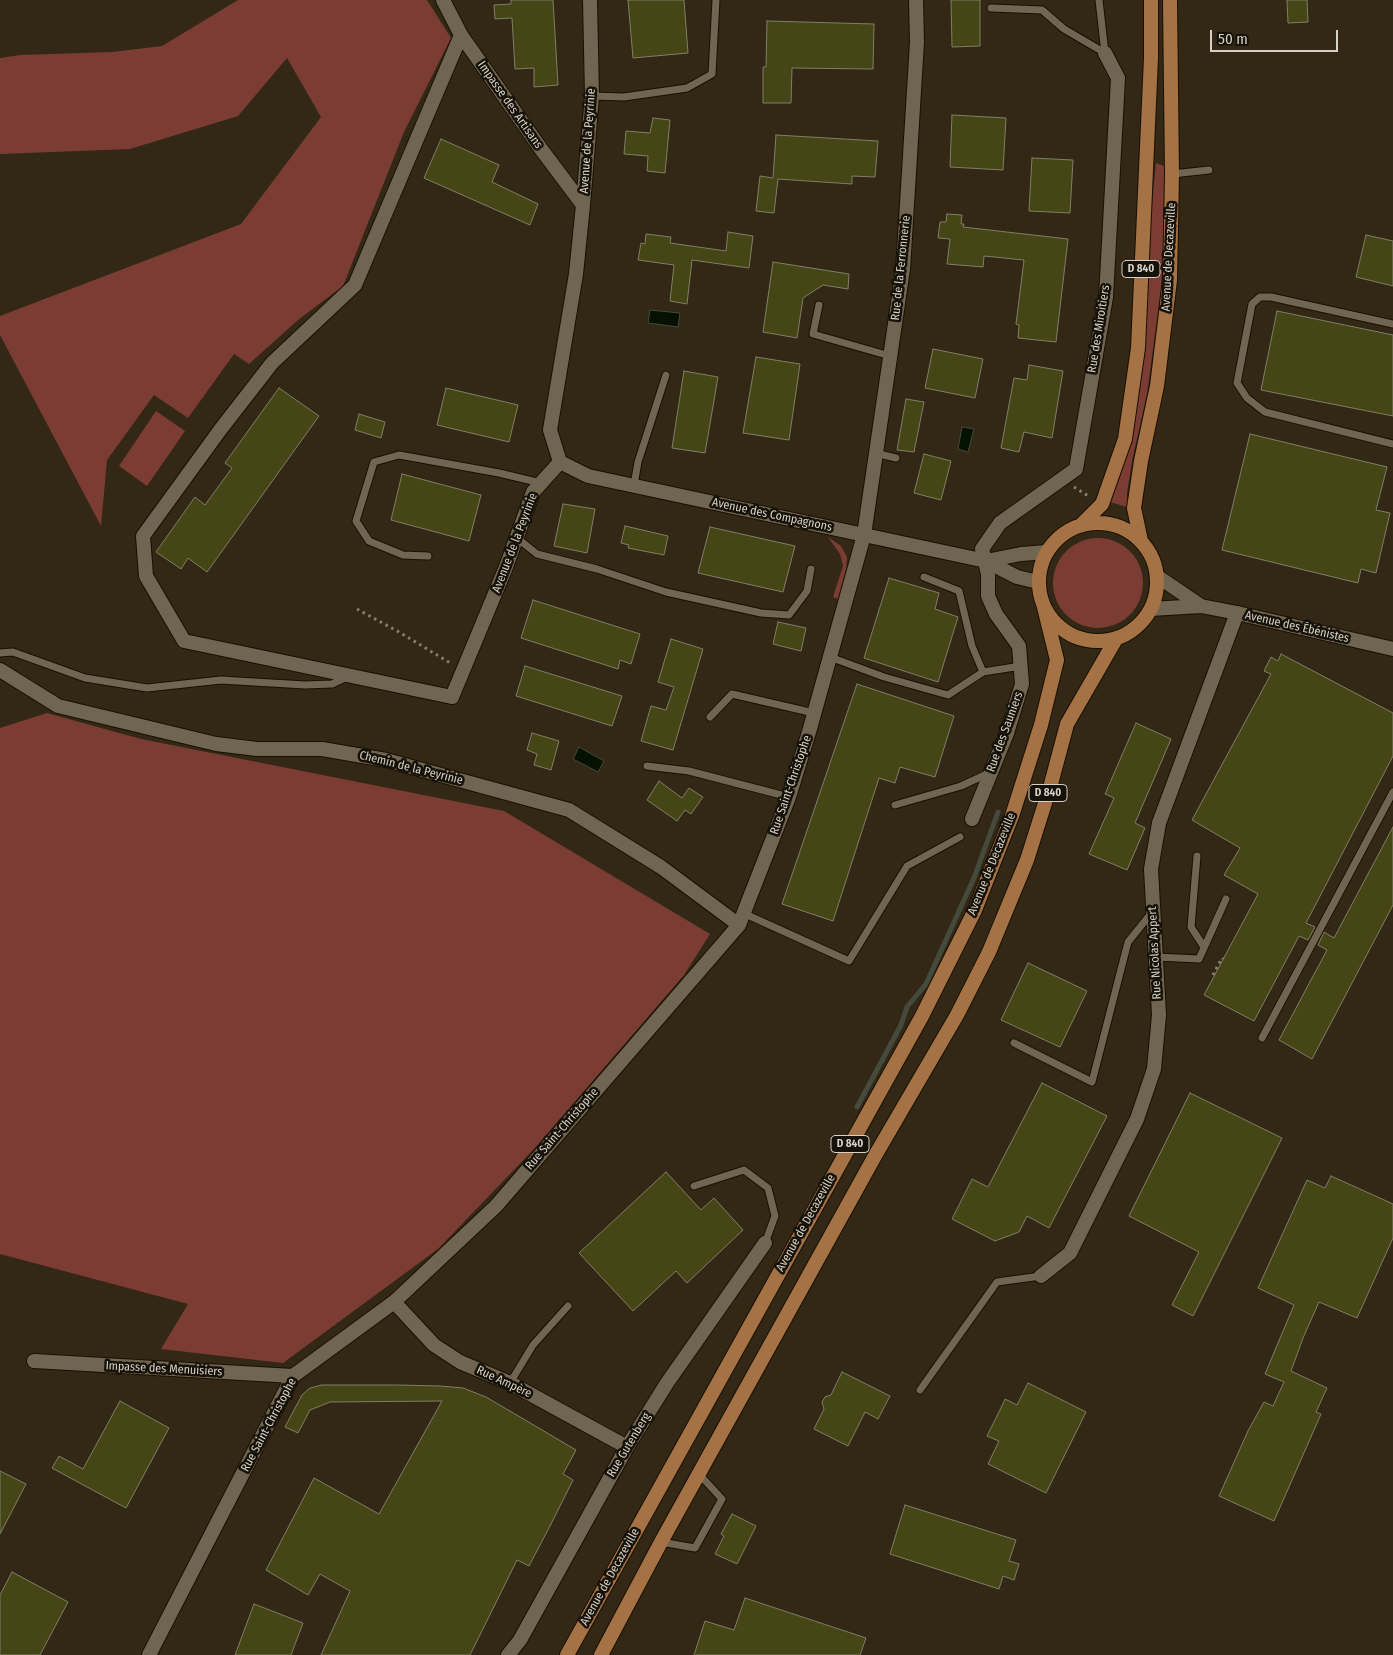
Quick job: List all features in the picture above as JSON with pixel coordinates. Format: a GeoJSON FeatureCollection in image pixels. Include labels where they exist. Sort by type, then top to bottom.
{"type":"FeatureCollection","features":[{"type":"Feature","properties":{"kind":"main road","name":"D 840"},"geometry":{"type":"LineString","coordinates":[[1081,525],[1102,504],[1125,439],[1138,348],[1151,0]]}},
{"type":"Feature","properties":{"kind":"main road","name":"Avenue de Decazeville"},"geometry":{"type":"LineString","coordinates":[[1141,541],[1134,508],[1141,461],[1157,386],[1170,280],[1172,174],[1170,0]]}},
{"type":"Feature","properties":{"kind":"main road"},"geometry":{"type":"LineString","coordinates":[[1113,524],[1128,531],[1141,541],[1152,557],[1157,576],[1155,599],[1151,610],[1137,628],[1116,639],[1095,641],[1074,636],[1056,624],[1044,607],[1038,582],[1046,552],[1061,535],[1081,525],[1113,524]]}},
{"type":"Feature","properties":{"kind":"main road","name":"Avenue de Decazeville"},"geometry":{"type":"LineString","coordinates":[[567,1655],[922,1016],[975,910],[1012,816],[1041,725],[1057,660],[1044,607]]}},
{"type":"Feature","properties":{"kind":"main road","name":"D 840"},"geometry":{"type":"LineString","coordinates":[[601,1655],[661,1542],[956,1015],[988,952],[1027,860],[1051,784],[1067,724],[1116,639]]}},
{"type":"Feature","properties":{"kind":"street","name":"Impasse des Artisans"},"geometry":{"type":"LineString","coordinates":[[443,0],[461,35],[583,205]]}},
{"type":"Feature","properties":{"kind":"street","name":"Avenue de la Peyrinie"},"geometry":{"type":"LineString","coordinates":[[461,35],[355,285],[272,363],[220,430],[143,536],[146,576],[160,603],[184,641],[452,697],[506,567],[532,492],[560,462],[550,430],[576,274],[583,205],[592,96],[590,0]]}},
{"type":"Feature","properties":{"kind":"street","name":"Rue de la Ferronnerie"},"geometry":{"type":"LineString","coordinates":[[864,535],[903,269],[917,42],[916,0]]}},
{"type":"Feature","properties":{"kind":"street","name":"Rue des Miroitiers"},"geometry":{"type":"LineString","coordinates":[[986,561],[982,549],[1000,523],[1076,469],[1106,297],[1118,78],[1105,53]]}},
{"type":"Feature","properties":{"kind":"street","name":"Avenue des Compagnons"},"geometry":{"type":"LineString","coordinates":[[560,462],[588,476],[986,561],[1016,577],[1038,582]]}},
{"type":"Feature","properties":{"kind":"street","name":"Rue Saint-Christophe"},"geometry":{"type":"LineString","coordinates":[[149,1655],[293,1376],[394,1302],[496,1206],[741,919],[789,797],[864,535]]}},
{"type":"Feature","properties":{"kind":"street","name":"Avenue des Compagnons"},"geometry":{"type":"LineString","coordinates":[[986,561],[1021,554],[1046,552]]}},
{"type":"Feature","properties":{"kind":"street","name":"Rue des Sauniers"},"geometry":{"type":"LineString","coordinates":[[972,819],[1007,733],[1022,684],[1019,646],[996,614],[988,596],[986,561]]}},
{"type":"Feature","properties":{"kind":"street","name":"Avenue des Ébénistes"},"geometry":{"type":"LineString","coordinates":[[1157,576],[1201,606]]}},
{"type":"Feature","properties":{"kind":"street","name":"Avenue des Ébénistes"},"geometry":{"type":"LineString","coordinates":[[1151,610],[1201,606],[1393,649]]}},
{"type":"Feature","properties":{"kind":"street","name":"Rue Nicolas Appert"},"geometry":{"type":"LineString","coordinates":[[1041,1276],[1070,1253],[1137,1119],[1154,1069],[1159,1015],[1151,869],[1159,823],[1237,613]]}},
{"type":"Feature","properties":{"kind":"street","name":"Chemin de la Peyrinie"},"geometry":{"type":"LineString","coordinates":[[0,670],[58,706],[216,744],[257,749],[322,749],[386,760],[569,810],[741,919]]}},
{"type":"Feature","properties":{"kind":"street","name":"Rue Gutenberg"},"geometry":{"type":"LineString","coordinates":[[508,1655],[520,1640],[627,1446],[764,1243]]}},
{"type":"Feature","properties":{"kind":"street","name":"Rue Ampère"},"geometry":{"type":"LineString","coordinates":[[394,1302],[434,1345],[460,1362],[510,1383],[627,1446]]}},
{"type":"Feature","properties":{"kind":"street","name":"Impasse des Menuisiers"},"geometry":{"type":"LineString","coordinates":[[34,1361],[293,1376]]}},
{"type":"Feature","properties":{"kind":"lane"},"geometry":{"type":"LineString","coordinates":[[592,96],[624,97],[687,88],[712,74],[716,0]]}},
{"type":"Feature","properties":{"kind":"lane"},"geometry":{"type":"LineString","coordinates":[[1099,0],[1105,53]]}},
{"type":"Feature","properties":{"kind":"lane"},"geometry":{"type":"LineString","coordinates":[[991,8],[1042,10],[1064,29],[1105,53]]}},
{"type":"Feature","properties":{"kind":"lane"},"geometry":{"type":"LineString","coordinates":[[1172,174],[1209,170]]}},
{"type":"Feature","properties":{"kind":"lane"},"geometry":{"type":"LineString","coordinates":[[1393,324],[1271,297],[1260,297],[1252,304],[1236,383],[1247,398],[1265,412],[1393,444]]}},
{"type":"Feature","properties":{"kind":"lane"},"geometry":{"type":"LineString","coordinates":[[819,305],[813,334],[890,356]]}},
{"type":"Feature","properties":{"kind":"lane"},"geometry":{"type":"LineString","coordinates":[[634,485],[638,462],[666,375]]}},
{"type":"Feature","properties":{"kind":"lane"},"geometry":{"type":"LineString","coordinates":[[875,453],[896,458]]}},
{"type":"Feature","properties":{"kind":"lane"},"geometry":{"type":"LineString","coordinates":[[428,556],[403,555],[369,542],[356,521],[374,462],[399,455],[499,473],[541,483]]}},
{"type":"Feature","properties":{"kind":"lane"},"geometry":{"type":"LineString","coordinates":[[516,537],[536,554],[597,569],[666,592],[761,613],[789,615],[807,591],[811,569]]}},
{"type":"Feature","properties":{"kind":"lane"},"geometry":{"type":"LineString","coordinates":[[924,577],[959,591],[972,646],[984,672]]}},
{"type":"Feature","properties":{"kind":"lane"},"geometry":{"type":"LineString","coordinates":[[0,654],[13,652],[85,678],[148,688],[221,680],[305,685],[332,684],[350,676]]}},
{"type":"Feature","properties":{"kind":"lane"},"geometry":{"type":"LineString","coordinates":[[830,656],[884,677],[948,695],[984,672],[1021,666]]}},
{"type":"Feature","properties":{"kind":"lane"},"geometry":{"type":"LineString","coordinates":[[710,717],[732,694],[814,714]]}},
{"type":"Feature","properties":{"kind":"lane"},"geometry":{"type":"LineString","coordinates":[[647,766],[689,771],[789,797]]}},
{"type":"Feature","properties":{"kind":"lane"},"geometry":{"type":"LineString","coordinates":[[895,805],[961,786],[992,772]]}},
{"type":"Feature","properties":{"kind":"lane"},"geometry":{"type":"LineString","coordinates":[[1262,1038],[1393,792]]}},
{"type":"Feature","properties":{"kind":"lane"},"geometry":{"type":"LineString","coordinates":[[741,919],[849,960],[907,866],[960,837]]}},
{"type":"Feature","properties":{"kind":"lane"},"geometry":{"type":"LineString","coordinates":[[1197,856],[1191,927],[1204,947]]}},
{"type":"Feature","properties":{"kind":"lane"},"geometry":{"type":"LineString","coordinates":[[1156,957],[1199,959],[1226,899]]}},
{"type":"Feature","properties":{"kind":"lane"},"geometry":{"type":"LineString","coordinates":[[1014,1043],[1092,1082],[1128,942],[1153,911]]}},
{"type":"Feature","properties":{"kind":"lane"},"geometry":{"type":"LineString","coordinates":[[694,1186],[744,1170],[768,1188],[775,1216],[764,1243]]}},
{"type":"Feature","properties":{"kind":"lane"},"geometry":{"type":"LineString","coordinates":[[920,1390],[997,1282],[1041,1276]]}},
{"type":"Feature","properties":{"kind":"lane"},"geometry":{"type":"LineString","coordinates":[[510,1383],[533,1345],[568,1306]]}},
{"type":"Feature","properties":{"kind":"lane"},"geometry":{"type":"LineString","coordinates":[[661,1542],[696,1548],[722,1499],[699,1474]]}},
{"type":"Feature","properties":{"kind":"path"},"geometry":{"type":"LineString","coordinates":[[1070,485],[1093,498]]}},
{"type":"Feature","properties":{"kind":"path"},"geometry":{"type":"LineString","coordinates":[[357,610],[463,670]]}},
{"type":"Feature","properties":{"kind":"path"},"geometry":{"type":"LineString","coordinates":[[1213,975],[1222,958]]}},
{"type":"Feature","properties":{"kind":"shaded area"},"geometry":{"type":"Polygon","coordinates":[[[238,0],[427,0],[451,38],[404,132],[343,286],[298,320],[249,364],[234,354],[188,418],[154,395],[107,460],[101,526],[0,335],[0,316],[241,224],[321,117],[287,58],[238,116],[130,149],[0,154],[0,58],[20,55],[112,52],[162,46],[238,0]]]}},
{"type":"Feature","properties":{"kind":"shaded area"},"geometry":{"type":"Polygon","coordinates":[[[1156,163],[1164,166],[1164,230],[1161,290],[1147,394],[1132,461],[1127,493],[1127,507],[1110,502],[1128,446],[1156,163]]]}},
{"type":"Feature","properties":{"kind":"shaded area"},"geometry":{"type":"Polygon","coordinates":[[[650,310],[680,313],[678,327],[648,323],[650,310]]]}},
{"type":"Feature","properties":{"kind":"shaded area"},"geometry":{"type":"Polygon","coordinates":[[[156,411],[185,431],[147,486],[119,466],[156,411]]]}},
{"type":"Feature","properties":{"kind":"shaded area"},"geometry":{"type":"Polygon","coordinates":[[[962,427],[974,429],[968,452],[958,449],[962,427]]]}},
{"type":"Feature","properties":{"kind":"shaded area"},"geometry":{"type":"Polygon","coordinates":[[[828,537],[841,546],[847,557],[846,570],[838,599],[833,597],[843,566],[840,554],[828,537]]]}},
{"type":"Feature","properties":{"kind":"shaded area"},"geometry":{"type":"Polygon","coordinates":[[[1098,538],[1115,541],[1130,551],[1140,566],[1143,583],[1140,600],[1130,615],[1115,625],[1098,628],[1081,625],[1066,615],[1056,600],[1053,583],[1056,566],[1066,551],[1081,541],[1098,538]]]}},
{"type":"Feature","properties":{"kind":"shaded area"},"geometry":{"type":"Polygon","coordinates":[[[47,713],[141,739],[504,811],[710,934],[684,975],[534,1149],[438,1249],[283,1363],[161,1349],[188,1304],[0,1254],[0,728],[47,713]]]}},
{"type":"Feature","properties":{"kind":"shaded area"},"geometry":{"type":"Polygon","coordinates":[[[579,747],[604,761],[598,772],[573,759],[579,747]]]}},
{"type":"Feature","properties":{"kind":"building"},"geometry":{"type":"Polygon","coordinates":[[[511,0],[553,0],[558,85],[534,87],[534,68],[515,69],[512,18],[495,19],[494,5],[511,4],[511,0]]]}},
{"type":"Feature","properties":{"kind":"building"},"geometry":{"type":"Polygon","coordinates":[[[628,0],[684,0],[688,53],[633,58],[628,0]]]}},
{"type":"Feature","properties":{"kind":"building"},"geometry":{"type":"Polygon","coordinates":[[[951,0],[980,0],[980,46],[952,47],[951,0]]]}},
{"type":"Feature","properties":{"kind":"building"},"geometry":{"type":"Polygon","coordinates":[[[1287,0],[1307,0],[1308,22],[1288,23],[1287,0]]]}},
{"type":"Feature","properties":{"kind":"building"},"geometry":{"type":"Polygon","coordinates":[[[767,21],[874,24],[873,69],[792,68],[791,103],[763,103],[763,67],[766,67],[767,21]]]}},
{"type":"Feature","properties":{"kind":"building"},"geometry":{"type":"Polygon","coordinates":[[[952,115],[1006,118],[1003,170],[950,167],[952,115]]]}},
{"type":"Feature","properties":{"kind":"building"},"geometry":{"type":"Polygon","coordinates":[[[653,118],[670,120],[665,173],[647,171],[648,156],[624,154],[626,131],[650,133],[653,118]]]}},
{"type":"Feature","properties":{"kind":"building"},"geometry":{"type":"Polygon","coordinates":[[[776,135],[878,141],[875,177],[852,176],[852,184],[778,179],[774,213],[756,211],[760,176],[773,178],[776,135]]]}},
{"type":"Feature","properties":{"kind":"building"},"geometry":{"type":"Polygon","coordinates":[[[441,139],[499,165],[492,182],[538,204],[530,225],[424,178],[441,139]]]}},
{"type":"Feature","properties":{"kind":"building"},"geometry":{"type":"Polygon","coordinates":[[[1032,158],[1073,160],[1070,213],[1029,211],[1032,158]]]}},
{"type":"Feature","properties":{"kind":"building"},"geometry":{"type":"Polygon","coordinates":[[[947,214],[962,215],[961,224],[964,224],[963,227],[1068,239],[1056,342],[1018,338],[1019,325],[1016,324],[1024,260],[984,256],[983,267],[947,264],[950,239],[938,238],[940,222],[946,222],[947,214]]]}},
{"type":"Feature","properties":{"kind":"building"},"geometry":{"type":"Polygon","coordinates":[[[728,232],[753,236],[749,268],[692,260],[687,304],[670,301],[674,265],[638,260],[641,243],[645,244],[646,234],[671,237],[670,243],[726,251],[728,232]]]}},
{"type":"Feature","properties":{"kind":"building"},"geometry":{"type":"Polygon","coordinates":[[[1366,235],[1393,241],[1393,286],[1356,277],[1366,235]]]}},
{"type":"Feature","properties":{"kind":"building"},"geometry":{"type":"Polygon","coordinates":[[[773,262],[849,274],[848,289],[823,285],[803,298],[797,338],[763,332],[773,262]]]}},
{"type":"Feature","properties":{"kind":"building"},"geometry":{"type":"Polygon","coordinates":[[[1277,311],[1393,335],[1393,416],[1261,390],[1277,311]]]}},
{"type":"Feature","properties":{"kind":"building"},"geometry":{"type":"Polygon","coordinates":[[[933,349],[983,359],[975,398],[925,388],[933,349]]]}},
{"type":"Feature","properties":{"kind":"building"},"geometry":{"type":"Polygon","coordinates":[[[756,357],[800,364],[789,440],[743,433],[756,357]]]}},
{"type":"Feature","properties":{"kind":"building"},"geometry":{"type":"Polygon","coordinates":[[[1029,365],[1063,371],[1052,438],[1024,432],[1019,452],[1001,448],[1014,378],[1027,380],[1029,365]]]}},
{"type":"Feature","properties":{"kind":"building"},"geometry":{"type":"Polygon","coordinates":[[[684,371],[718,377],[705,453],[672,448],[684,371]]]}},
{"type":"Feature","properties":{"kind":"building"},"geometry":{"type":"Polygon","coordinates":[[[279,388],[319,416],[207,572],[188,558],[181,569],[156,552],[195,497],[205,505],[232,468],[225,463],[279,388]]]}},
{"type":"Feature","properties":{"kind":"building"},"geometry":{"type":"Polygon","coordinates":[[[446,388],[518,405],[509,442],[437,425],[446,388]]]}},
{"type":"Feature","properties":{"kind":"building"},"geometry":{"type":"Polygon","coordinates":[[[906,399],[924,402],[914,452],[897,450],[906,399]]]}},
{"type":"Feature","properties":{"kind":"building"},"geometry":{"type":"Polygon","coordinates":[[[359,414],[385,422],[381,438],[355,430],[359,414]]]}},
{"type":"Feature","properties":{"kind":"building"},"geometry":{"type":"Polygon","coordinates":[[[1250,434],[1387,467],[1376,510],[1390,513],[1376,573],[1361,569],[1358,583],[1222,550],[1250,434]]]}},
{"type":"Feature","properties":{"kind":"building"},"geometry":{"type":"Polygon","coordinates":[[[924,454],[951,461],[941,500],[914,493],[924,454]]]}},
{"type":"Feature","properties":{"kind":"building"},"geometry":{"type":"Polygon","coordinates":[[[402,474],[481,495],[469,541],[391,520],[402,474]]]}},
{"type":"Feature","properties":{"kind":"building"},"geometry":{"type":"Polygon","coordinates":[[[563,504],[595,509],[587,553],[554,546],[563,504]]]}},
{"type":"Feature","properties":{"kind":"building"},"geometry":{"type":"Polygon","coordinates":[[[625,526],[668,536],[664,555],[628,548],[629,545],[621,543],[625,526]]]}},
{"type":"Feature","properties":{"kind":"building"},"geometry":{"type":"Polygon","coordinates":[[[710,527],[795,546],[783,592],[698,573],[710,527]]]}},
{"type":"Feature","properties":{"kind":"building"},"geometry":{"type":"Polygon","coordinates":[[[889,578],[939,593],[935,609],[958,617],[938,682],[864,658],[889,578]]]}},
{"type":"Feature","properties":{"kind":"building"},"geometry":{"type":"Polygon","coordinates":[[[533,600],[640,634],[631,664],[620,660],[618,669],[521,638],[533,600]]]}},
{"type":"Feature","properties":{"kind":"building"},"geometry":{"type":"Polygon","coordinates":[[[778,622],[806,628],[801,651],[773,644],[778,622]]]}},
{"type":"Feature","properties":{"kind":"building"},"geometry":{"type":"Polygon","coordinates":[[[671,639],[703,649],[673,750],[641,741],[651,706],[666,710],[674,687],[658,682],[671,639]]]}},
{"type":"Feature","properties":{"kind":"building"},"geometry":{"type":"Polygon","coordinates":[[[1281,654],[1393,713],[1393,756],[1306,923],[1315,927],[1308,940],[1299,936],[1254,1021],[1204,995],[1258,894],[1224,875],[1240,848],[1192,820],[1271,674],[1264,671],[1271,657],[1278,661],[1281,654]]]}},
{"type":"Feature","properties":{"kind":"building"},"geometry":{"type":"Polygon","coordinates":[[[525,666],[622,696],[612,726],[516,696],[525,666]]]}},
{"type":"Feature","properties":{"kind":"building"},"geometry":{"type":"Polygon","coordinates":[[[857,684],[954,716],[935,777],[900,767],[895,783],[879,778],[833,921],[782,904],[857,684]]]}},
{"type":"Feature","properties":{"kind":"building"},"geometry":{"type":"Polygon","coordinates":[[[1136,723],[1171,739],[1135,823],[1145,828],[1127,870],[1089,854],[1114,798],[1105,794],[1136,723]]]}},
{"type":"Feature","properties":{"kind":"building"},"geometry":{"type":"Polygon","coordinates":[[[532,733],[559,741],[551,770],[534,765],[537,754],[527,750],[532,733]]]}},
{"type":"Feature","properties":{"kind":"building"},"geometry":{"type":"Polygon","coordinates":[[[659,781],[682,798],[689,788],[703,797],[691,814],[685,810],[677,821],[647,800],[659,781]]]}},
{"type":"Feature","properties":{"kind":"building"},"geometry":{"type":"Polygon","coordinates":[[[1393,827],[1393,905],[1312,1059],[1279,1040],[1327,950],[1318,945],[1324,932],[1334,938],[1393,827]]]}},
{"type":"Feature","properties":{"kind":"building"},"geometry":{"type":"Polygon","coordinates":[[[1028,963],[1087,991],[1060,1047],[1001,1020],[1028,963]]]}},
{"type":"Feature","properties":{"kind":"building"},"geometry":{"type":"Polygon","coordinates":[[[1042,1083],[1107,1116],[1049,1228],[1027,1216],[1019,1232],[995,1241],[952,1219],[972,1179],[988,1187],[1042,1083]]]}},
{"type":"Feature","properties":{"kind":"building"},"geometry":{"type":"Polygon","coordinates":[[[1190,1093],[1282,1138],[1193,1316],[1172,1305],[1199,1252],[1129,1216],[1190,1093]]]}},
{"type":"Feature","properties":{"kind":"building"},"geometry":{"type":"Polygon","coordinates":[[[666,1172],[701,1210],[714,1198],[743,1230],[687,1283],[676,1271],[633,1311],[579,1253],[666,1172]]]}},
{"type":"Feature","properties":{"kind":"building"},"geometry":{"type":"Polygon","coordinates":[[[1331,1176],[1393,1204],[1393,1238],[1357,1318],[1319,1302],[1303,1338],[1291,1371],[1327,1388],[1316,1412],[1321,1414],[1274,1521],[1219,1496],[1248,1431],[1264,1402],[1273,1406],[1284,1382],[1265,1374],[1294,1305],[1258,1288],[1307,1180],[1325,1188],[1331,1176]]]}},
{"type":"Feature","properties":{"kind":"building"},"geometry":{"type":"Polygon","coordinates":[[[842,1372],[890,1396],[878,1419],[865,1412],[848,1446],[814,1429],[824,1409],[822,1402],[825,1397],[831,1395],[842,1372]]]}},
{"type":"Feature","properties":{"kind":"building"},"geometry":{"type":"Polygon","coordinates":[[[1028,1383],[1086,1412],[1046,1493],[988,1464],[999,1441],[987,1436],[1005,1399],[1017,1405],[1028,1383]]]}},
{"type":"Feature","properties":{"kind":"building"},"geometry":{"type":"Polygon","coordinates":[[[322,1385],[397,1385],[463,1388],[486,1397],[576,1450],[563,1474],[573,1480],[550,1526],[529,1566],[517,1560],[470,1655],[321,1655],[350,1591],[320,1574],[308,1595],[266,1570],[314,1478],[379,1514],[442,1401],[330,1402],[310,1410],[298,1433],[285,1427],[302,1395],[310,1388],[322,1385]]]}},
{"type":"Feature","properties":{"kind":"building"},"geometry":{"type":"Polygon","coordinates":[[[120,1401],[169,1428],[126,1508],[52,1468],[59,1456],[83,1469],[120,1401]]]}},
{"type":"Feature","properties":{"kind":"building"},"geometry":{"type":"Polygon","coordinates":[[[0,1471],[26,1484],[0,1534],[0,1471]]]}},
{"type":"Feature","properties":{"kind":"building"},"geometry":{"type":"Polygon","coordinates":[[[905,1505],[1016,1540],[1009,1561],[1019,1564],[1014,1580],[1003,1576],[999,1589],[890,1554],[905,1505]]]}},
{"type":"Feature","properties":{"kind":"building"},"geometry":{"type":"Polygon","coordinates":[[[732,1514],[756,1526],[737,1564],[715,1554],[724,1536],[721,1534],[732,1514]]]}},
{"type":"Feature","properties":{"kind":"building"},"geometry":{"type":"Polygon","coordinates":[[[12,1572],[68,1602],[40,1655],[0,1655],[0,1595],[12,1572]]]}},
{"type":"Feature","properties":{"kind":"building"},"geometry":{"type":"Polygon","coordinates":[[[745,1598],[866,1638],[860,1655],[694,1655],[705,1621],[734,1630],[745,1598]]]}},
{"type":"Feature","properties":{"kind":"building"},"geometry":{"type":"Polygon","coordinates":[[[254,1604],[303,1623],[291,1655],[235,1655],[254,1604]]]}},
{"type":"Feature","properties":{"kind":"waterway"},"geometry":{"type":"LineString","coordinates":[[857,1107],[901,1025],[907,1007],[926,984],[974,878],[998,812]]}}]}
